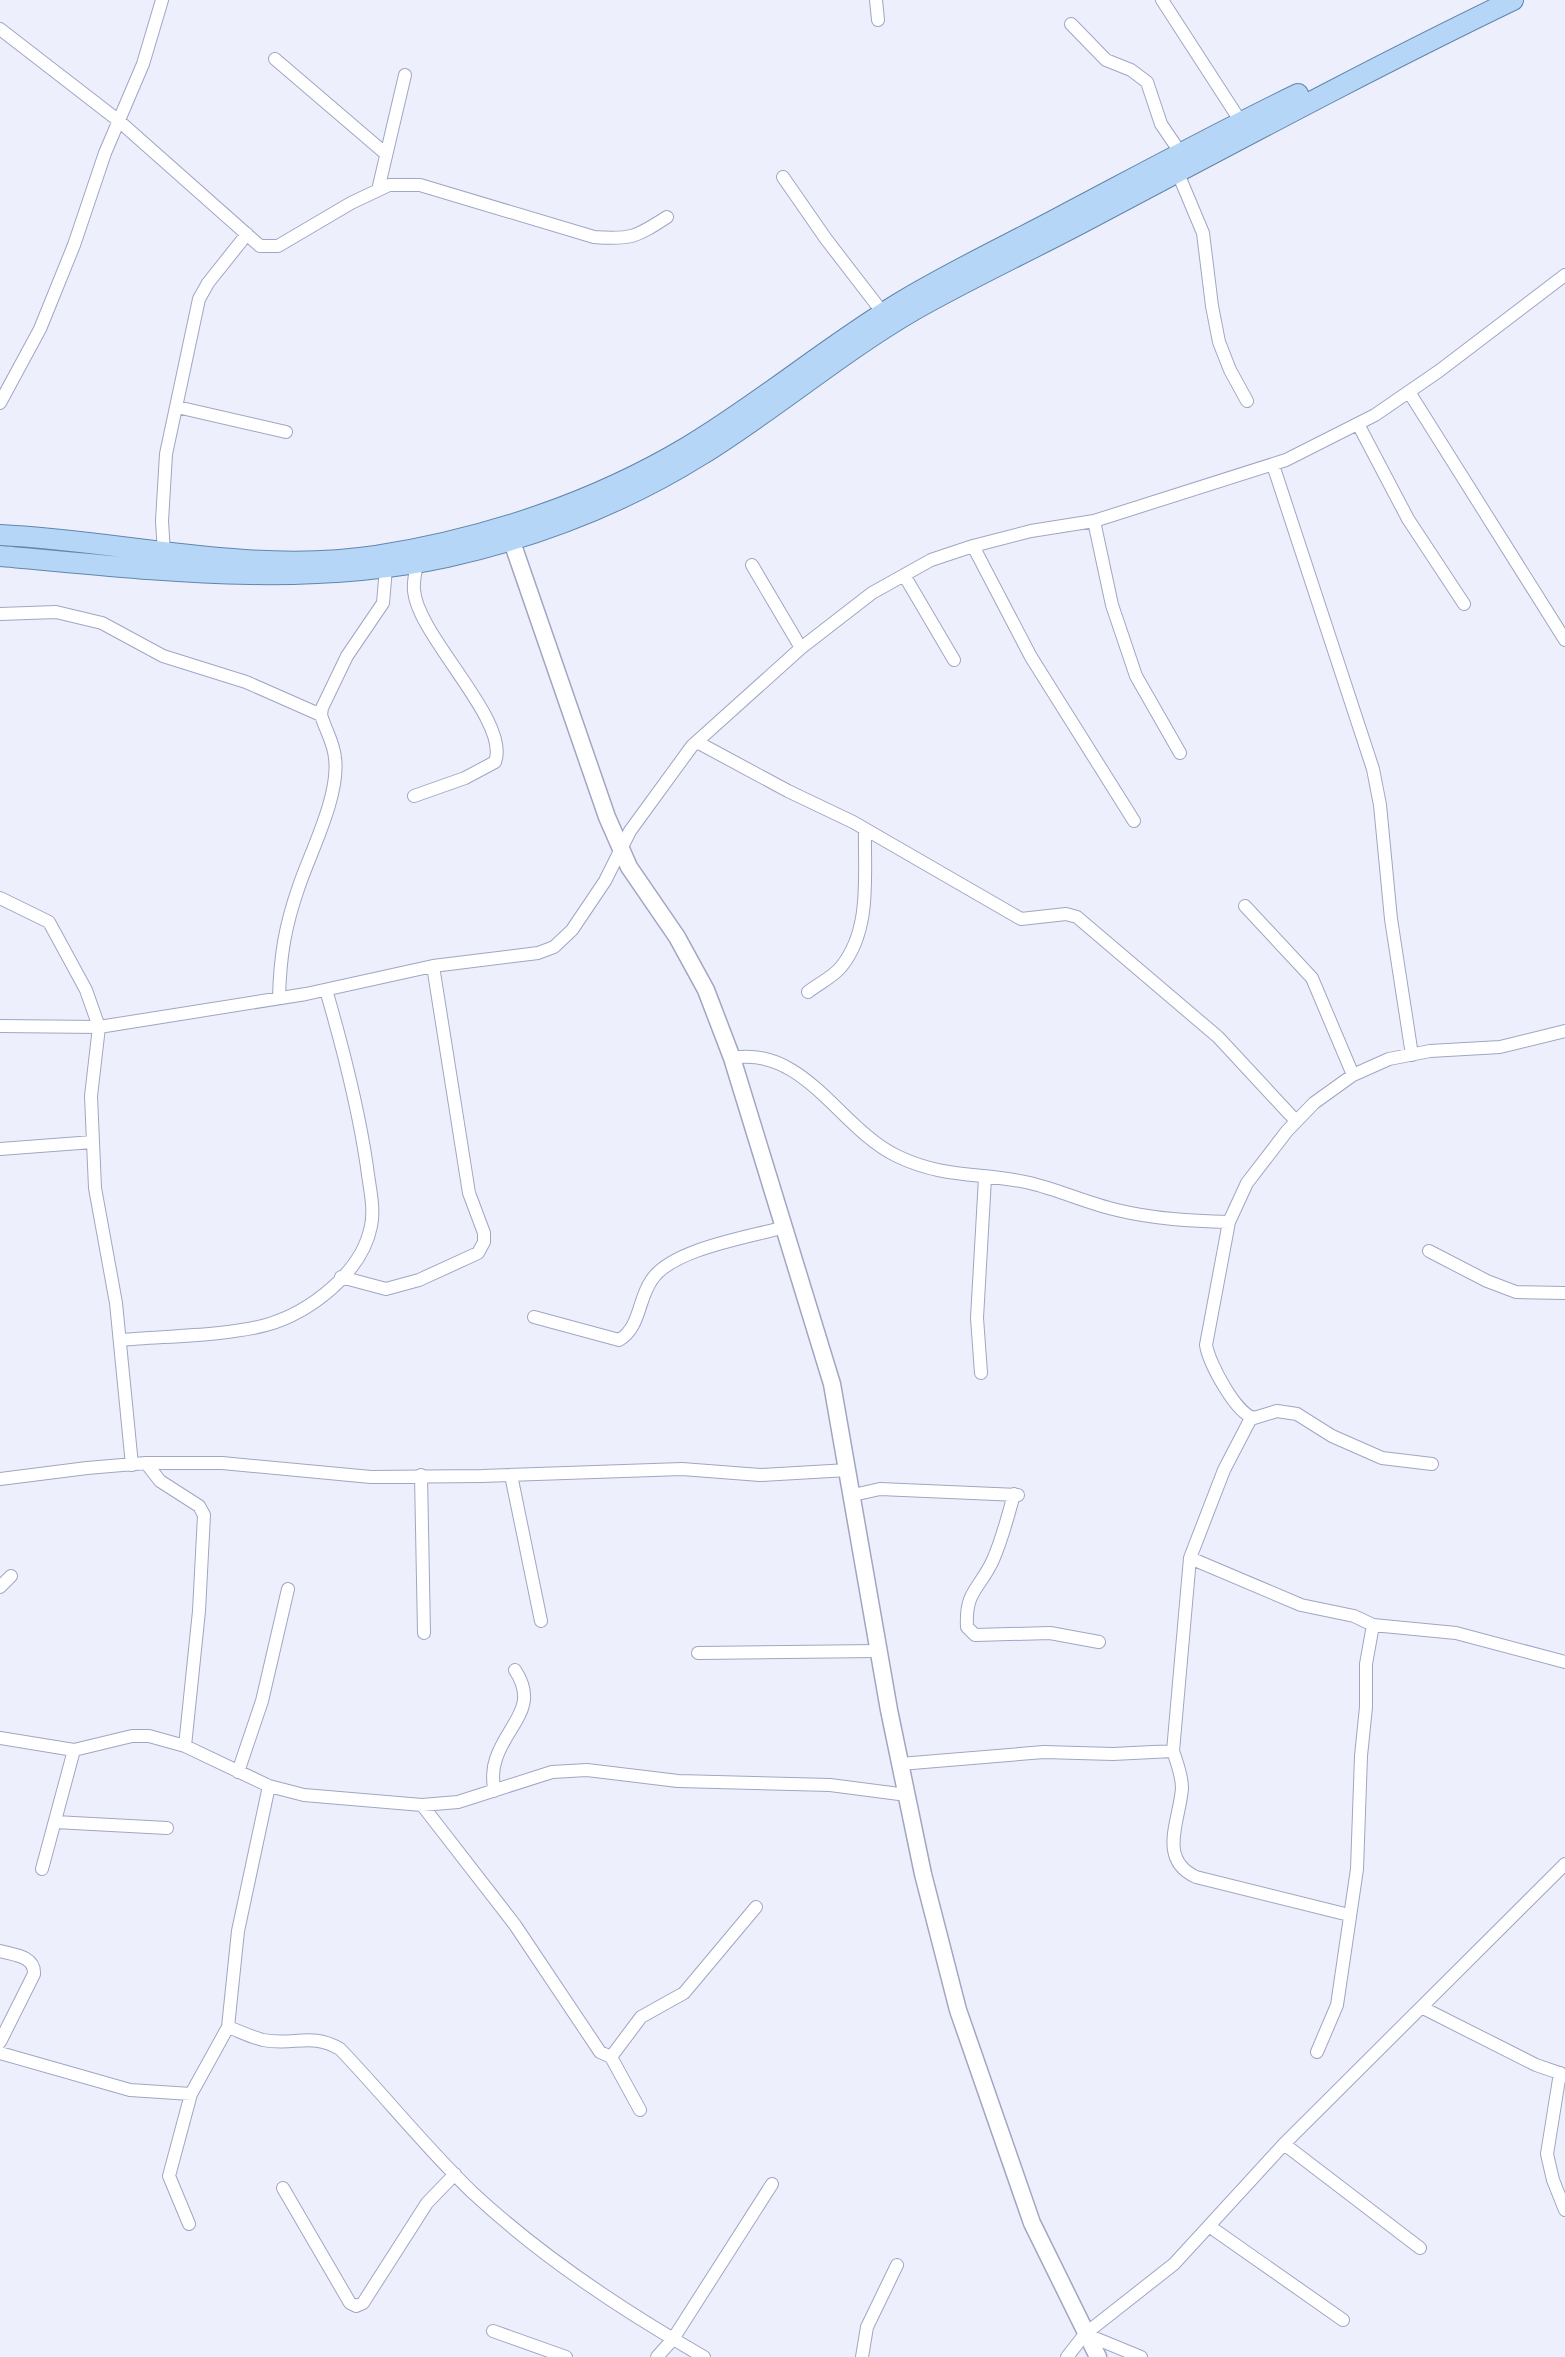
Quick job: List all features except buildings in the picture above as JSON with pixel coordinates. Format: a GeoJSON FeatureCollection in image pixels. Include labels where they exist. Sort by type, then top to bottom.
{"type":"FeatureCollection","features":[{"type":"Feature","properties":{"kind":"main road"},"geometry":{"type":"LineString","coordinates":[[0,556],[259,576],[315,575],[386,568],[417,562],[511,539],[575,519],[699,456],[914,310],[1178,162],[1241,122],[1331,85],[1482,0]]}},
{"type":"Feature","properties":{"kind":"main road"},"geometry":{"type":"LineString","coordinates":[[0,535],[164,553],[266,561],[347,559],[387,554],[504,528],[571,504],[628,478],[687,447],[883,313],[1331,85],[1513,0]]}},
{"type":"Feature","properties":{"kind":"street"},"geometry":{"type":"LineString","coordinates":[[0,403],[40,329],[142,63],[162,0]]}},
{"type":"Feature","properties":{"kind":"street"},"geometry":{"type":"LineString","coordinates":[[876,0],[878,20]]}},
{"type":"Feature","properties":{"kind":"street"},"geometry":{"type":"LineString","coordinates":[[1162,0],[1241,122]]}},
{"type":"Feature","properties":{"kind":"street"},"geometry":{"type":"LineString","coordinates":[[1071,24],[1106,60],[1131,70],[1147,82],[1203,233],[1219,342],[1230,370],[1247,401]]}},
{"type":"Feature","properties":{"kind":"street"},"geometry":{"type":"LineString","coordinates":[[0,29],[119,121],[260,246],[278,246],[378,190],[395,184],[420,185],[594,237],[623,240],[641,234],[667,217]]}},
{"type":"Feature","properties":{"kind":"street"},"geometry":{"type":"LineString","coordinates":[[274,59],[386,153]]}},
{"type":"Feature","properties":{"kind":"street"},"geometry":{"type":"LineString","coordinates":[[378,190],[405,75]]}},
{"type":"Feature","properties":{"kind":"street"},"geometry":{"type":"LineString","coordinates":[[783,177],[826,239],[883,313]]}},
{"type":"Feature","properties":{"kind":"street"},"geometry":{"type":"LineString","coordinates":[[164,553],[162,521],[166,454],[199,299],[208,283],[247,234]]}},
{"type":"Feature","properties":{"kind":"street"},"geometry":{"type":"LineString","coordinates":[[0,1026],[99,1027],[326,990],[433,966],[538,953],[554,947],[572,930],[622,851],[630,831],[697,742],[801,648],[872,593],[931,560],[973,546],[1031,531],[1094,521],[1273,465],[1359,424],[1409,392],[1565,275]]}},
{"type":"Feature","properties":{"kind":"street"},"geometry":{"type":"LineString","coordinates":[[1409,392],[1565,639]]}},
{"type":"Feature","properties":{"kind":"street"},"geometry":{"type":"LineString","coordinates":[[177,407],[286,432]]}},
{"type":"Feature","properties":{"kind":"street"},"geometry":{"type":"LineString","coordinates":[[1359,424],[1408,519],[1464,604]]}},
{"type":"Feature","properties":{"kind":"street"},"geometry":{"type":"LineString","coordinates":[[1273,465],[1373,769],[1380,805],[1391,919],[1412,1055]]}},
{"type":"Feature","properties":{"kind":"street"},"geometry":{"type":"LineString","coordinates":[[1094,521],[1112,605],[1136,676],[1180,753]]}},
{"type":"Feature","properties":{"kind":"street"},"geometry":{"type":"LineString","coordinates":[[511,539],[607,817],[629,867],[677,938],[706,990],[732,1058],[832,1384],[900,1764],[923,1874],[958,2010],[1032,2223],[1098,2357]]}},
{"type":"Feature","properties":{"kind":"street"},"geometry":{"type":"LineString","coordinates":[[973,546],[1036,666],[1134,821]]}},
{"type":"Feature","properties":{"kind":"street"},"geometry":{"type":"LineString","coordinates":[[414,796],[465,778],[495,762],[498,753],[489,723],[427,623],[414,591],[417,562]]}},
{"type":"Feature","properties":{"kind":"street"},"geometry":{"type":"LineString","coordinates":[[752,565],[801,648]]}},
{"type":"Feature","properties":{"kind":"street"},"geometry":{"type":"LineString","coordinates":[[279,998],[281,947],[298,888],[323,823],[335,774],[336,758],[321,715],[327,696],[347,656],[383,603],[386,568]]}},
{"type":"Feature","properties":{"kind":"street"},"geometry":{"type":"LineString","coordinates":[[904,575],[954,660]]}},
{"type":"Feature","properties":{"kind":"street"},"geometry":{"type":"LineString","coordinates":[[0,614],[56,612],[102,622],[163,656],[246,681],[321,715]]}},
{"type":"Feature","properties":{"kind":"street"},"geometry":{"type":"LineString","coordinates":[[697,742],[865,829],[1021,919],[1066,914],[1077,917],[1218,1037],[1296,1121]]}},
{"type":"Feature","properties":{"kind":"street"},"geometry":{"type":"LineString","coordinates":[[808,992],[840,969],[856,945],[863,910],[865,829]]}},
{"type":"Feature","properties":{"kind":"street"},"geometry":{"type":"LineString","coordinates":[[0,898],[35,913],[49,922],[86,990],[99,1027],[91,1096],[95,1188],[121,1340],[132,1465]]}},
{"type":"Feature","properties":{"kind":"street"},"geometry":{"type":"LineString","coordinates":[[1245,906],[1312,978],[1353,1075]]}},
{"type":"Feature","properties":{"kind":"street"},"geometry":{"type":"LineString","coordinates":[[341,1276],[386,1289],[419,1280],[478,1253],[484,1242],[484,1233],[469,1193],[433,966]]}},
{"type":"Feature","properties":{"kind":"street"},"geometry":{"type":"LineString","coordinates":[[121,1340],[266,1325],[307,1308],[354,1263],[366,1244],[372,1206],[361,1124],[345,1055],[326,990]]}},
{"type":"Feature","properties":{"kind":"street"},"geometry":{"type":"LineString","coordinates":[[1251,1418],[1216,1374],[1209,1361],[1206,1346],[1229,1222],[1247,1184],[1296,1121],[1314,1103],[1353,1075],[1389,1059],[1500,1047],[1565,1031]]}},
{"type":"Feature","properties":{"kind":"street"},"geometry":{"type":"LineString","coordinates":[[732,1058],[752,1054],[772,1059],[795,1072],[871,1138],[895,1155],[923,1168],[1031,1183],[1096,1204],[1154,1217],[1186,1221],[1229,1222]]}},
{"type":"Feature","properties":{"kind":"street"},"geometry":{"type":"LineString","coordinates":[[0,1149],[93,1142]]}},
{"type":"Feature","properties":{"kind":"street"},"geometry":{"type":"LineString","coordinates":[[981,1373],[977,1318],[985,1178]]}},
{"type":"Feature","properties":{"kind":"street"},"geometry":{"type":"LineString","coordinates":[[534,1317],[619,1341],[628,1335],[650,1282],[659,1270],[677,1259],[785,1227]]}},
{"type":"Feature","properties":{"kind":"street"},"geometry":{"type":"LineString","coordinates":[[1429,1251],[1487,1281],[1516,1292],[1565,1293]]}},
{"type":"Feature","properties":{"kind":"street"},"geometry":{"type":"LineString","coordinates":[[1349,1915],[1196,1877],[1180,1867],[1174,1852],[1176,1819],[1182,1788],[1181,1772],[1173,1751],[1190,1558],[1224,1470],[1251,1418],[1277,1411],[1296,1414],[1332,1436],[1382,1458],[1432,1464]]}},
{"type":"Feature","properties":{"kind":"street"},"geometry":{"type":"LineString","coordinates":[[0,1479],[146,1463],[222,1463],[371,1477],[682,1469],[760,1475],[848,1470]]}},
{"type":"Feature","properties":{"kind":"street"},"geometry":{"type":"LineString","coordinates":[[146,1463],[160,1481],[199,1506],[204,1515],[199,1611],[185,1746]]}},
{"type":"Feature","properties":{"kind":"street"},"geometry":{"type":"LineString","coordinates":[[421,1475],[424,1633]]}},
{"type":"Feature","properties":{"kind":"street"},"geometry":{"type":"LineString","coordinates":[[511,1475],[541,1621]]}},
{"type":"Feature","properties":{"kind":"street"},"geometry":{"type":"LineString","coordinates":[[853,1495],[880,1489],[1016,1494],[992,1563],[968,1600],[967,1627],[975,1635],[1050,1633],[1099,1642]]}},
{"type":"Feature","properties":{"kind":"street"},"geometry":{"type":"LineString","coordinates":[[1190,1558],[1301,1605],[1354,1617],[1373,1625],[1456,1633],[1565,1662]]}},
{"type":"Feature","properties":{"kind":"street"},"geometry":{"type":"LineString","coordinates":[[0,1587],[11,1576]]}},
{"type":"Feature","properties":{"kind":"street"},"geometry":{"type":"LineString","coordinates":[[238,1772],[262,1701],[288,1590]]}},
{"type":"Feature","properties":{"kind":"street"},"geometry":{"type":"LineString","coordinates":[[1317,2052],[1337,2005],[1357,1869],[1366,1664],[1373,1625]]}},
{"type":"Feature","properties":{"kind":"street"},"geometry":{"type":"LineString","coordinates":[[698,1653],[879,1651]]}},
{"type":"Feature","properties":{"kind":"street"},"geometry":{"type":"LineString","coordinates":[[494,1791],[492,1770],[496,1757],[526,1700],[523,1683],[515,1670]]}},
{"type":"Feature","properties":{"kind":"street"},"geometry":{"type":"LineString","coordinates":[[0,1738],[74,1750],[132,1736],[149,1736],[185,1746],[269,1786],[304,1795],[422,1805],[458,1803],[552,1772],[587,1770],[678,1781],[830,1785],[907,1795]]}},
{"type":"Feature","properties":{"kind":"street"},"geometry":{"type":"LineString","coordinates":[[42,1869],[74,1750]]}},
{"type":"Feature","properties":{"kind":"street"},"geometry":{"type":"LineString","coordinates":[[900,1764],[1044,1752],[1113,1754],[1173,1751]]}},
{"type":"Feature","properties":{"kind":"street"},"geometry":{"type":"LineString","coordinates":[[189,2224],[169,2176],[191,2094],[228,2027],[238,1931],[269,1786]]}},
{"type":"Feature","properties":{"kind":"street"},"geometry":{"type":"LineString","coordinates":[[422,1805],[515,1925],[600,2052],[610,2057],[640,2109]]}},
{"type":"Feature","properties":{"kind":"street"},"geometry":{"type":"LineString","coordinates":[[55,1822],[167,1828]]}},
{"type":"Feature","properties":{"kind":"street"},"geometry":{"type":"LineString","coordinates":[[1067,2357],[1085,2334],[1174,2264],[1284,2144],[1565,1864]]}},
{"type":"Feature","properties":{"kind":"street"},"geometry":{"type":"LineString","coordinates":[[610,2057],[641,2017],[684,1993],[756,1907]]}},
{"type":"Feature","properties":{"kind":"street"},"geometry":{"type":"LineString","coordinates":[[0,1951],[29,1960],[34,1967],[34,1974],[1,2053],[130,2090],[191,2094]]}},
{"type":"Feature","properties":{"kind":"street"},"geometry":{"type":"LineString","coordinates":[[1423,2008],[1536,2065],[1563,2074],[1546,2154],[1552,2180],[1565,2210]]}},
{"type":"Feature","properties":{"kind":"street"},"geometry":{"type":"LineString","coordinates":[[228,2027],[262,2040],[295,2043],[325,2040],[340,2049],[473,2193],[550,2257],[632,2316],[704,2357]]}},
{"type":"Feature","properties":{"kind":"street"},"geometry":{"type":"LineString","coordinates":[[1284,2144],[1420,2248]]}},
{"type":"Feature","properties":{"kind":"street"},"geometry":{"type":"LineString","coordinates":[[283,2188],[350,2303],[356,2306],[363,2303],[427,2204],[455,2174]]}},
{"type":"Feature","properties":{"kind":"street"},"geometry":{"type":"LineString","coordinates":[[657,2357],[673,2339],[772,2184]]}},
{"type":"Feature","properties":{"kind":"street"},"geometry":{"type":"LineString","coordinates":[[1209,2226],[1343,2320]]}},
{"type":"Feature","properties":{"kind":"street"},"geometry":{"type":"LineString","coordinates":[[862,2357],[874,2309],[897,2265]]}},
{"type":"Feature","properties":{"kind":"street"},"geometry":{"type":"LineString","coordinates":[[493,2331],[566,2357]]}},
{"type":"Feature","properties":{"kind":"street"},"geometry":{"type":"LineString","coordinates":[[1085,2334],[1141,2357]]}}]}
